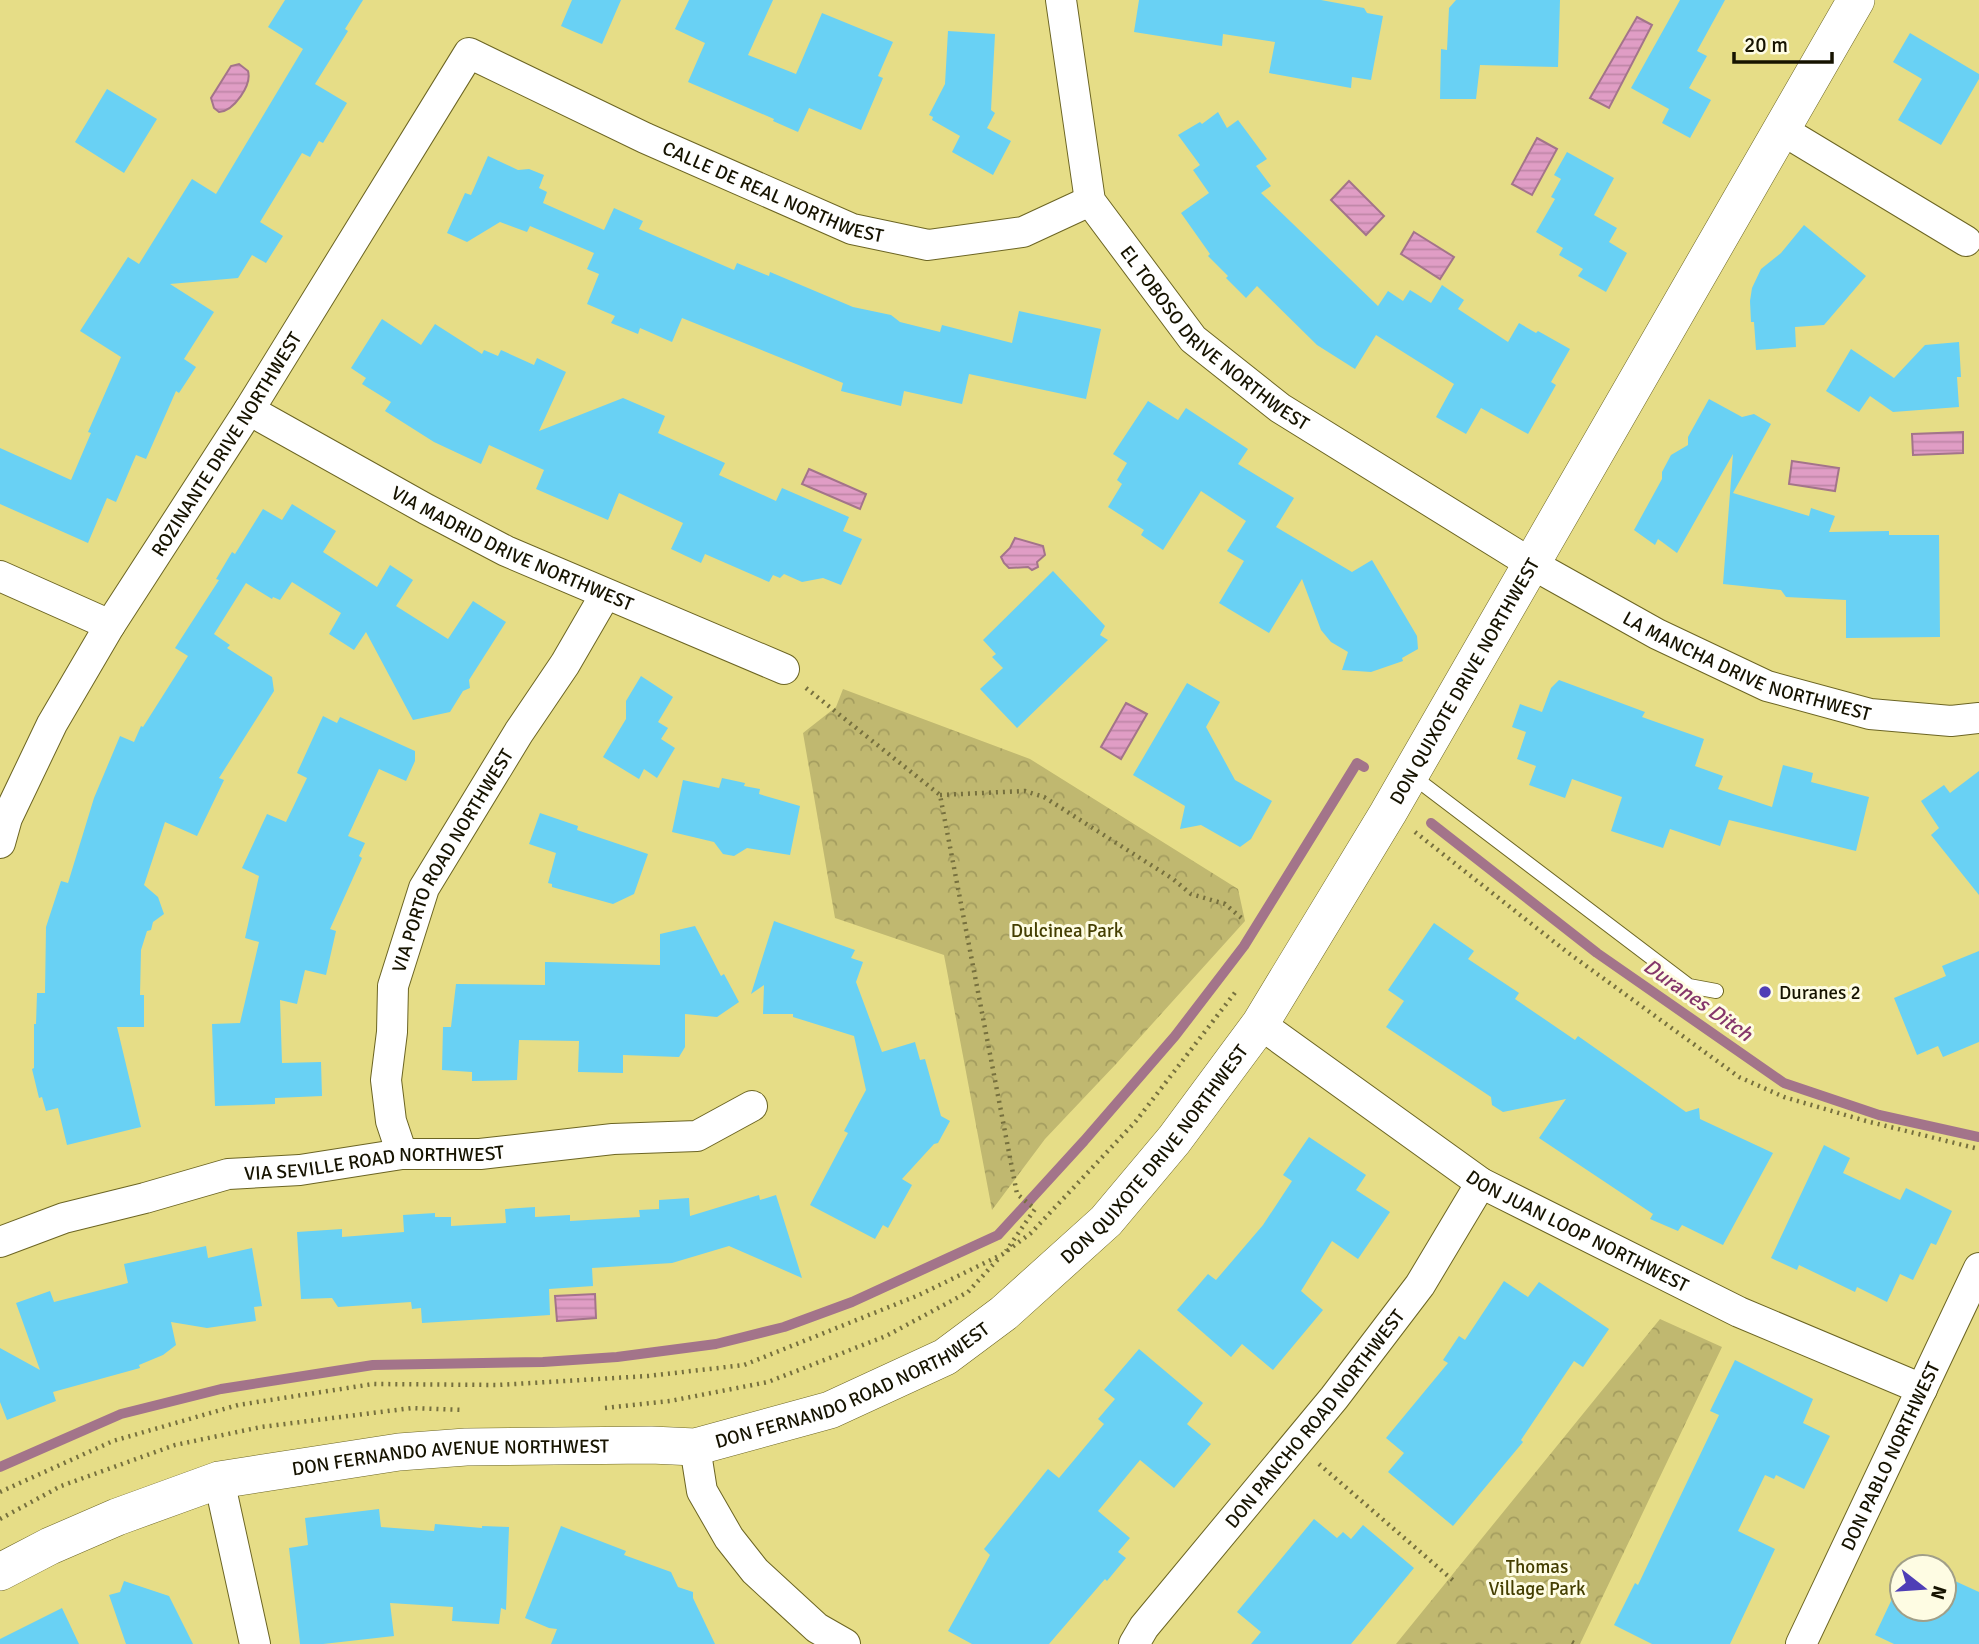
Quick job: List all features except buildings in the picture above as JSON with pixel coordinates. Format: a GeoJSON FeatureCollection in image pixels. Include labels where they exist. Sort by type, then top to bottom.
{"type":"FeatureCollection","features":[{"type":"Feature","properties":{"kind":"street","name":"EL TOBOSO DRIVE NORTHWEST"},"geometry":{"type":"LineString","coordinates":[[1061,0],[1090,201],[1193,339],[1280,408],[1530,563]]}},
{"type":"Feature","properties":{"kind":"street","name":"DON QUIXOTE DRIVE NORTHWEST"},"geometry":{"type":"LineString","coordinates":[[1004,1313],[1106,1221],[1174,1140],[1260,1024],[1388,813],[1856,0]]}},
{"type":"Feature","properties":{"kind":"street","name":"CALLE DE REAL NORTHWEST"},"geometry":{"type":"LineString","coordinates":[[469,53],[645,138],[852,229],[928,245],[1023,232],[1090,201]]}},
{"type":"Feature","properties":{"kind":"street","name":"ROZINANTE DRIVE NORTHWEST"},"geometry":{"type":"LineString","coordinates":[[0,843],[7,818],[52,724],[110,625],[249,410],[469,53]]}},
{"type":"Feature","properties":{"kind":"street"},"geometry":{"type":"LineString","coordinates":[[1782,130],[1966,241]]}},
{"type":"Feature","properties":{"kind":"street","name":"VIA MADRID DRIVE NORTHWEST"},"geometry":{"type":"LineString","coordinates":[[249,410],[506,551],[784,669]]}},
{"type":"Feature","properties":{"kind":"street","name":"LA MANCHA DRIVE NORTHWEST"},"geometry":{"type":"LineString","coordinates":[[1530,563],[1657,634],[1767,686],[1870,714],[1951,721],[1979,718]]}},
{"type":"Feature","properties":{"kind":"street"},"geometry":{"type":"LineString","coordinates":[[0,576],[110,625]]}},
{"type":"Feature","properties":{"kind":"street","name":"VIA PORTO ROAD NORTHWEST"},"geometry":{"type":"LineString","coordinates":[[402,1154],[391,1121],[386,1080],[392,1032],[393,986],[424,888],[519,732],[565,664],[605,595]]}},
{"type":"Feature","properties":{"kind":"street","name":"DON JUAN LOOP NORTHWEST"},"geometry":{"type":"LineString","coordinates":[[1260,1024],[1481,1183],[1739,1312],[1923,1389]]}},
{"type":"Feature","properties":{"kind":"street","name":"VIA SEVILLE ROAD NORTHWEST"},"geometry":{"type":"LineString","coordinates":[[0,1242],[64,1217],[145,1198],[228,1174],[300,1170],[402,1154],[480,1154],[613,1139],[697,1136],[752,1106]]}},
{"type":"Feature","properties":{"kind":"street","name":"DON PANCHO ROAD NORTHWEST"},"geometry":{"type":"LineString","coordinates":[[1134,1644],[1144,1627],[1296,1444],[1420,1285],[1481,1183]]}},
{"type":"Feature","properties":{"kind":"street","name":"DON PABLO NORTHWEST"},"geometry":{"type":"LineString","coordinates":[[1801,1644],[1979,1268]]}},
{"type":"Feature","properties":{"kind":"street","name":"DON FERNANDO ROAD NORTHWEST"},"geometry":{"type":"LineString","coordinates":[[695,1447],[830,1410],[945,1357],[1004,1313]]}},
{"type":"Feature","properties":{"kind":"street","name":"DON FERNANDO AVENUE NORTHWEST"},"geometry":{"type":"LineString","coordinates":[[0,1572],[50,1546],[117,1517],[219,1480],[399,1452],[466,1447],[695,1447]]}},
{"type":"Feature","properties":{"kind":"street"},"geometry":{"type":"LineString","coordinates":[[695,1447],[702,1491],[729,1538],[813,1636],[845,1644]]}},
{"type":"Feature","properties":{"kind":"street"},"geometry":{"type":"LineString","coordinates":[[219,1480],[255,1644]]}},
{"type":"Feature","properties":{"kind":"lane"},"geometry":{"type":"LineString","coordinates":[[1409,774],[1689,986],[1716,990]]}},
{"type":"Feature","properties":{"kind":"path"},"geometry":{"type":"LineString","coordinates":[[784,669],[823,705],[940,795],[1026,791],[1044,797],[1173,879],[1191,894],[1225,904],[1245,921]]}},
{"type":"Feature","properties":{"kind":"path"},"geometry":{"type":"LineString","coordinates":[[601,1408],[670,1401],[768,1382],[886,1336],[968,1292],[1003,1254],[1035,1209],[1017,1194],[940,795]]}},
{"type":"Feature","properties":{"kind":"path"},"geometry":{"type":"LineString","coordinates":[[1388,813],[1567,952],[1739,1077],[1784,1097],[1979,1149]]}},
{"type":"Feature","properties":{"kind":"path"},"geometry":{"type":"LineString","coordinates":[[0,1492],[113,1441],[239,1405],[373,1384],[498,1385],[648,1376],[744,1365],[919,1294],[1003,1254],[1031,1233],[1136,1121],[1238,988]]}},
{"type":"Feature","properties":{"kind":"path"},"geometry":{"type":"LineString","coordinates":[[0,1519],[61,1486],[175,1444],[261,1426],[412,1408],[466,1410]]}},
{"type":"Feature","properties":{"kind":"path"},"geometry":{"type":"LineString","coordinates":[[1296,1444],[1456,1583]]}},
{"type":"Feature","properties":{"kind":"green space","name":"Dulcinea Park"},"geometry":{"type":"Polygon","coordinates":[[[843,689],[1030,759],[1238,889],[1245,921],[1045,1139],[992,1210],[944,955],[835,918],[803,733],[836,707],[843,689]]]}},
{"type":"Feature","properties":{"kind":"green space","name":"Thomas Village Park"},"geometry":{"type":"Polygon","coordinates":[[[1660,1319],[1722,1347],[1580,1644],[1396,1644],[1660,1319]]]}},
{"type":"Feature","properties":{"kind":"shaded area"},"geometry":{"type":"Polygon","coordinates":[[[1637,17],[1652,25],[1609,108],[1590,98],[1637,17]]]}},
{"type":"Feature","properties":{"kind":"shaded area"},"geometry":{"type":"Polygon","coordinates":[[[239,64],[248,71],[245,90],[236,102],[225,111],[219,112],[214,108],[211,98],[231,66],[239,64]]]}},
{"type":"Feature","properties":{"kind":"shaded area"},"geometry":{"type":"Polygon","coordinates":[[[1537,138],[1557,149],[1532,195],[1512,184],[1537,138]]]}},
{"type":"Feature","properties":{"kind":"shaded area"},"geometry":{"type":"Polygon","coordinates":[[[1349,181],[1384,216],[1366,235],[1331,200],[1349,181]]]}},
{"type":"Feature","properties":{"kind":"shaded area"},"geometry":{"type":"Polygon","coordinates":[[[1414,232],[1454,257],[1440,279],[1401,254],[1414,232]]]}},
{"type":"Feature","properties":{"kind":"shaded area"},"geometry":{"type":"Polygon","coordinates":[[[1963,432],[1963,453],[1913,455],[1912,434],[1963,432]]]}},
{"type":"Feature","properties":{"kind":"shaded area"},"geometry":{"type":"Polygon","coordinates":[[[1792,461],[1839,468],[1835,491],[1789,484],[1792,461]]]}},
{"type":"Feature","properties":{"kind":"shaded area"},"geometry":{"type":"Polygon","coordinates":[[[809,469],[866,494],[860,509],[802,484],[809,469]]]}},
{"type":"Feature","properties":{"kind":"shaded area"},"geometry":{"type":"Polygon","coordinates":[[[1015,538],[1043,546],[1045,555],[1037,562],[1038,567],[1032,570],[1028,567],[1009,568],[1004,563],[1001,557],[1015,538]]]}},
{"type":"Feature","properties":{"kind":"shaded area"},"geometry":{"type":"Polygon","coordinates":[[[1126,703],[1147,714],[1121,759],[1101,747],[1126,703]]]}},
{"type":"Feature","properties":{"kind":"shaded area"},"geometry":{"type":"Polygon","coordinates":[[[595,1294],[596,1318],[557,1321],[555,1296],[595,1294]]]}},
{"type":"Feature","properties":{"kind":"waterway"},"geometry":{"type":"LineString","coordinates":[[0,1467],[121,1414],[221,1389],[373,1365],[543,1362],[617,1357],[716,1344],[784,1327],[852,1302],[998,1235],[1175,1036],[1244,946],[1357,763],[1364,767]]}},
{"type":"Feature","properties":{"kind":"waterway","name":"Duranes Ditch"},"geometry":{"type":"LineString","coordinates":[[1431,823],[1597,953],[1784,1083],[1879,1115],[1979,1137]]}},
{"type":"Feature","properties":{"kind":"place","name":"Duranes 2"},"geometry":{"type":"Point","coordinates":[1765,992]}}]}
